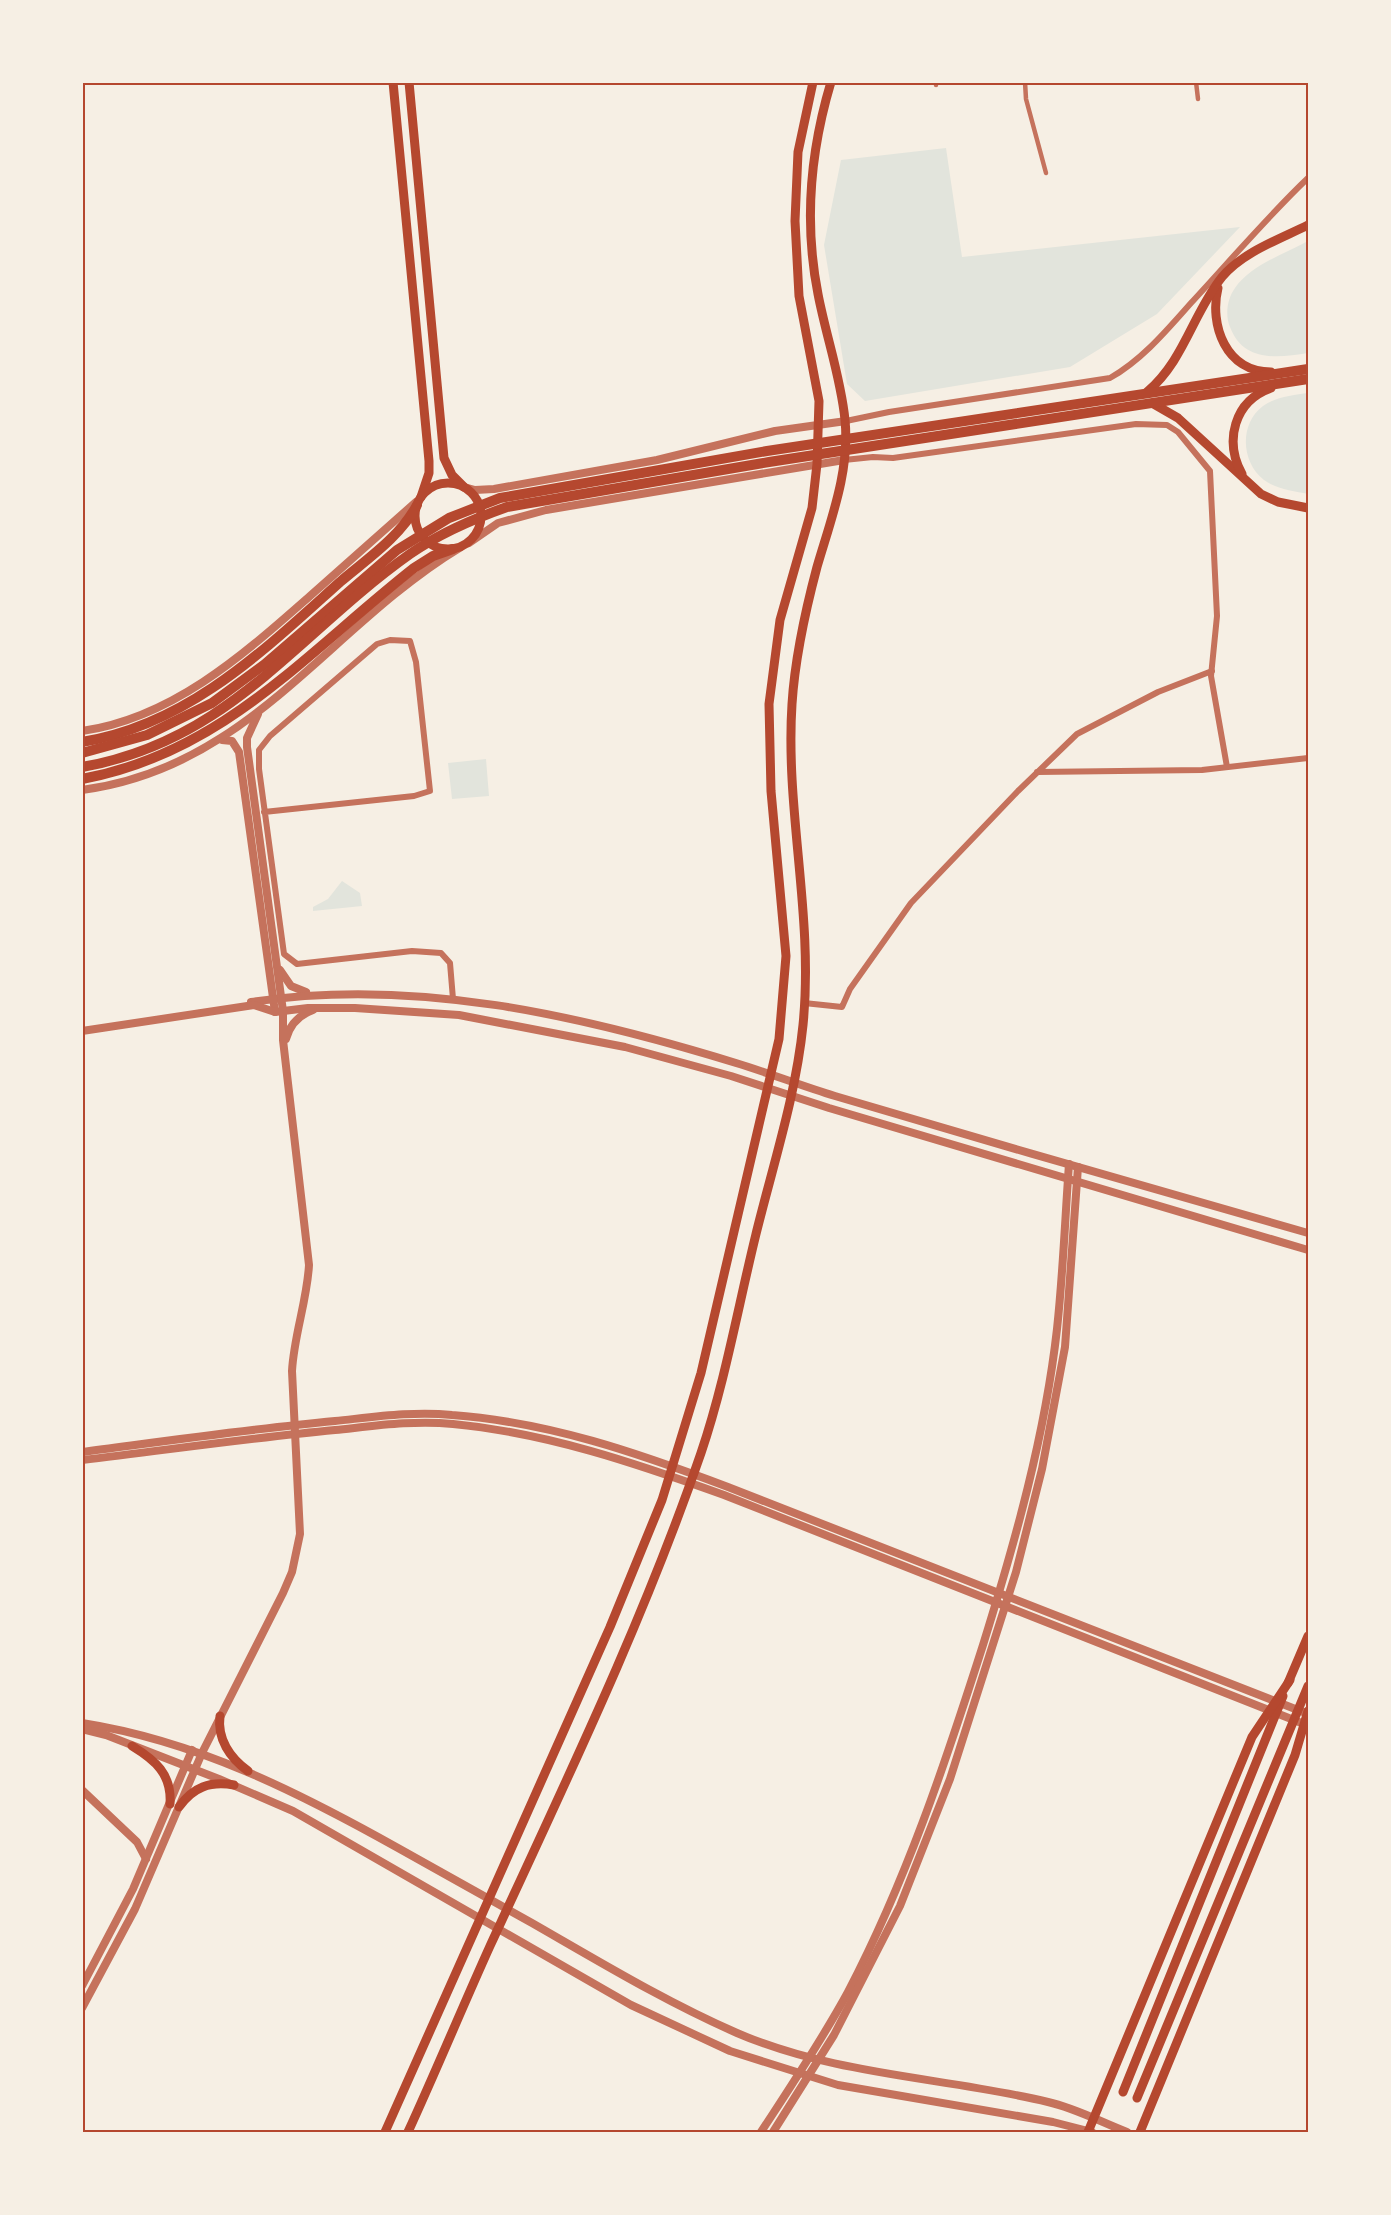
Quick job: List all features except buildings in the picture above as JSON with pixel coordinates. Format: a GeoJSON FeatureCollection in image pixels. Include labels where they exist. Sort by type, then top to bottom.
{"type":"FeatureCollection","features":[{"type":"Feature","properties":{"kind":"highway"},"geometry":{"type":"LineString","coordinates":[[83,742],[126,742],[171,725],[235,688],[397,550],[449,519],[483,504],[522,492],[1288,377],[1308,369]]}},
{"type":"Feature","properties":{"kind":"highway"},"geometry":{"type":"LineString","coordinates":[[1288,377],[1308,379]]}},
{"type":"Feature","properties":{"kind":"highway"},"geometry":{"type":"LineString","coordinates":[[82,767],[131,754],[199,725],[252,689],[374,582],[411,553],[446,532],[497,510],[532,500],[1148,397]]}},
{"type":"Feature","properties":{"kind":"highway"},"geometry":{"type":"LineString","coordinates":[[171,725],[199,698],[265,649],[395,534],[419,501]]}},
{"type":"Feature","properties":{"kind":"highway"},"geometry":{"type":"LineString","coordinates":[[82,779],[149,761],[214,728],[262,696],[419,564],[461,546]]}},
{"type":"Feature","properties":{"kind":"highway"},"geometry":{"type":"LineString","coordinates":[[83,742],[141,725],[199,698]]}},
{"type":"Feature","properties":{"kind":"highway"},"geometry":{"type":"LineString","coordinates":[[175,737],[214,728]]}},
{"type":"Feature","properties":{"kind":"highway"},"geometry":{"type":"LineString","coordinates":[[97,776],[131,754]]}},
{"type":"Feature","properties":{"kind":"main road"},"geometry":{"type":"LineString","coordinates":[[393,82],[429,460],[429,473],[419,501],[415,522],[422,537],[436,547],[461,546],[480,527],[482,518],[478,500],[452,475],[444,458],[409,82]]}},
{"type":"Feature","properties":{"kind":"main road"},"geometry":{"type":"LineString","coordinates":[[385,2133],[615,1617],[672,1471],[701,1373],[771,1075],[783,1017],[786,967],[770,781],[769,704],[780,620],[812,508],[820,424],[817,382],[799,296],[795,233],[798,152],[813,82]]}},
{"type":"Feature","properties":{"kind":"main road"},"geometry":{"type":"LineString","coordinates":[[408,2133],[629,1639],[692,1478],[721,1380],[793,1082],[801,1042],[804,1003],[805,913],[791,753],[792,705],[805,615],[837,505],[844,460],[846,421],[817,291],[810,228],[815,144],[831,82]]}},
{"type":"Feature","properties":{"kind":"main road"},"geometry":{"type":"LineString","coordinates":[[1308,225],[1238,262],[1222,278],[1174,363],[1148,397],[1178,418],[1248,484],[1269,498],[1308,508]]}},
{"type":"Feature","properties":{"kind":"main road"},"geometry":{"type":"LineString","coordinates":[[1222,278],[1217,289],[1214,315],[1222,342],[1241,362],[1252,369],[1288,377]]}},
{"type":"Feature","properties":{"kind":"main road"},"geometry":{"type":"LineString","coordinates":[[1248,484],[1233,453],[1232,435],[1238,417],[1252,397],[1288,377]]}},
{"type":"Feature","properties":{"kind":"main road"},"geometry":{"type":"LineString","coordinates":[[419,501],[436,485],[455,484],[464,487]]}},
{"type":"Feature","properties":{"kind":"main road"},"geometry":{"type":"LineString","coordinates":[[1123,2092],[1273,1712],[1290,1680],[1308,1636]]}},
{"type":"Feature","properties":{"kind":"main road"},"geometry":{"type":"LineString","coordinates":[[1137,2098],[1308,1686]]}},
{"type":"Feature","properties":{"kind":"main road"},"geometry":{"type":"LineString","coordinates":[[1090,2132],[1252,1737],[1273,1712]]}},
{"type":"Feature","properties":{"kind":"main road"},"geometry":{"type":"LineString","coordinates":[[1140,2133],[1274,1806],[1306,1725],[1308,1713]]}},
{"type":"Feature","properties":{"kind":"main road"},"geometry":{"type":"LineString","coordinates":[[220,1716],[219,1732],[226,1748],[234,1760],[248,1771]]}},
{"type":"Feature","properties":{"kind":"main road"},"geometry":{"type":"LineString","coordinates":[[132,1746],[152,1759],[163,1770],[174,1806],[202,1786],[220,1783],[234,1785]]}},
{"type":"Feature","properties":{"kind":"street"},"geometry":{"type":"LineString","coordinates":[[1025,82],[1026,99],[1046,173]]}},
{"type":"Feature","properties":{"kind":"street"},"geometry":{"type":"LineString","coordinates":[[1196,82],[1198,99]]}},
{"type":"Feature","properties":{"kind":"street"},"geometry":{"type":"LineString","coordinates":[[464,487],[475,490],[494,489],[657,460],[776,431],[1110,378],[1123,371],[1168,329],[1308,178]]}},
{"type":"Feature","properties":{"kind":"street"},"geometry":{"type":"LineString","coordinates":[[82,790],[147,774],[176,763],[219,741],[258,714],[432,566],[498,523],[546,510],[773,474],[817,464],[844,460],[893,458],[1155,424],[1167,425],[1178,432],[1210,471],[1217,616],[1212,671],[1227,767]]}},
{"type":"Feature","properties":{"kind":"street"},"geometry":{"type":"LineString","coordinates":[[83,742],[170,701],[208,679],[279,624],[419,501]]}},
{"type":"Feature","properties":{"kind":"street"},"geometry":{"type":"LineString","coordinates":[[264,812],[414,796],[430,791],[416,662],[410,641],[390,640],[377,644],[270,736],[259,750],[258,758],[264,812],[284,954],[289,960],[297,964],[412,951],[441,953],[450,963],[453,999]]}},
{"type":"Feature","properties":{"kind":"street"},"geometry":{"type":"LineString","coordinates":[[804,1003],[842,1007],[850,988],[911,903],[1037,772],[1077,734],[1158,692],[1212,671]]}},
{"type":"Feature","properties":{"kind":"street"},"geometry":{"type":"LineString","coordinates":[[82,1986],[146,1859],[195,1770],[283,1593],[298,1552],[300,1534],[293,1429],[294,1345],[309,1265],[277,998],[277,962],[247,747],[247,738],[258,714]]}},
{"type":"Feature","properties":{"kind":"street"},"geometry":{"type":"LineString","coordinates":[[219,741],[232,741],[239,752],[270,979],[277,998]]}},
{"type":"Feature","properties":{"kind":"street"},"geometry":{"type":"LineString","coordinates":[[1037,772],[1150,772],[1227,767],[1308,758]]}},
{"type":"Feature","properties":{"kind":"street"},"geometry":{"type":"LineString","coordinates":[[277,962],[282,976],[291,986],[320,993]]}},
{"type":"Feature","properties":{"kind":"street"},"geometry":{"type":"LineString","coordinates":[[254,1001],[268,990],[270,979]]}},
{"type":"Feature","properties":{"kind":"street"},"geometry":{"type":"LineString","coordinates":[[82,1029],[254,1001],[320,993],[383,993],[453,999],[531,1012],[653,1040],[1308,1233]]}},
{"type":"Feature","properties":{"kind":"street"},"geometry":{"type":"LineString","coordinates":[[82,1029],[254,1005],[279,1012],[324,1008],[407,1010],[505,1023],[625,1047],[1308,1250]]}},
{"type":"Feature","properties":{"kind":"street"},"geometry":{"type":"LineString","coordinates":[[285,1056],[286,1037],[293,1023],[307,1012],[324,1008]]}},
{"type":"Feature","properties":{"kind":"street"},"geometry":{"type":"LineString","coordinates":[[761,2133],[848,1991],[910,1859],[951,1746],[996,1604],[1022,1512],[1057,1331],[1069,1164]]}},
{"type":"Feature","properties":{"kind":"street"},"geometry":{"type":"LineString","coordinates":[[773,2133],[819,2060],[877,1953],[919,1861],[950,1779],[1008,1598],[1032,1512],[1063,1358],[1078,1167]]}},
{"type":"Feature","properties":{"kind":"street"},"geometry":{"type":"LineString","coordinates":[[82,1460],[401,1415],[452,1414],[565,1433],[638,1453],[672,1471],[1308,1713]]}},
{"type":"Feature","properties":{"kind":"street"},"geometry":{"type":"LineString","coordinates":[[82,1452],[293,1429]]}},
{"type":"Feature","properties":{"kind":"street"},"geometry":{"type":"LineString","coordinates":[[692,1478],[996,1604],[1306,1725]]}},
{"type":"Feature","properties":{"kind":"street"},"geometry":{"type":"LineString","coordinates":[[82,1723],[120,1730],[202,1753],[306,1797],[694,2013],[740,2034],[809,2058],[910,2079],[1046,2101],[1127,2133]]}},
{"type":"Feature","properties":{"kind":"street"},"geometry":{"type":"LineString","coordinates":[[82,1729],[106,1735],[234,1785],[314,1822],[656,2018],[730,2051],[808,2077],[936,2104],[1053,2122],[1090,2132]]}},
{"type":"Feature","properties":{"kind":"street"},"geometry":{"type":"LineString","coordinates":[[82,2008],[135,1908],[174,1806],[192,1750]]}},
{"type":"Feature","properties":{"kind":"street"},"geometry":{"type":"LineString","coordinates":[[82,1790],[137,1842],[146,1859]]}},
{"type":"Feature","properties":{"kind":"shaded area"},"geometry":{"type":"Polygon","coordinates":[[[946,148],[962,257],[1240,227],[1157,314],[1070,367],[865,401],[847,384],[824,245],[841,160],[946,148]]]}},
{"type":"Feature","properties":{"kind":"shaded area"},"geometry":{"type":"Polygon","coordinates":[[[1308,241],[1308,353],[1285,356],[1262,355],[1243,347],[1228,322],[1227,312],[1232,292],[1259,266],[1308,241]]]}},
{"type":"Feature","properties":{"kind":"shaded area"},"geometry":{"type":"Polygon","coordinates":[[[1308,393],[1308,494],[1280,488],[1264,480],[1251,463],[1246,443],[1250,423],[1263,406],[1279,398],[1308,393]]]}},
{"type":"Feature","properties":{"kind":"shaded area"},"geometry":{"type":"Polygon","coordinates":[[[486,759],[489,796],[452,799],[448,763],[486,759]]]}},
{"type":"Feature","properties":{"kind":"shaded area"},"geometry":{"type":"Polygon","coordinates":[[[342,881],[360,893],[362,906],[313,911],[313,907],[328,899],[342,881]]]}}]}
